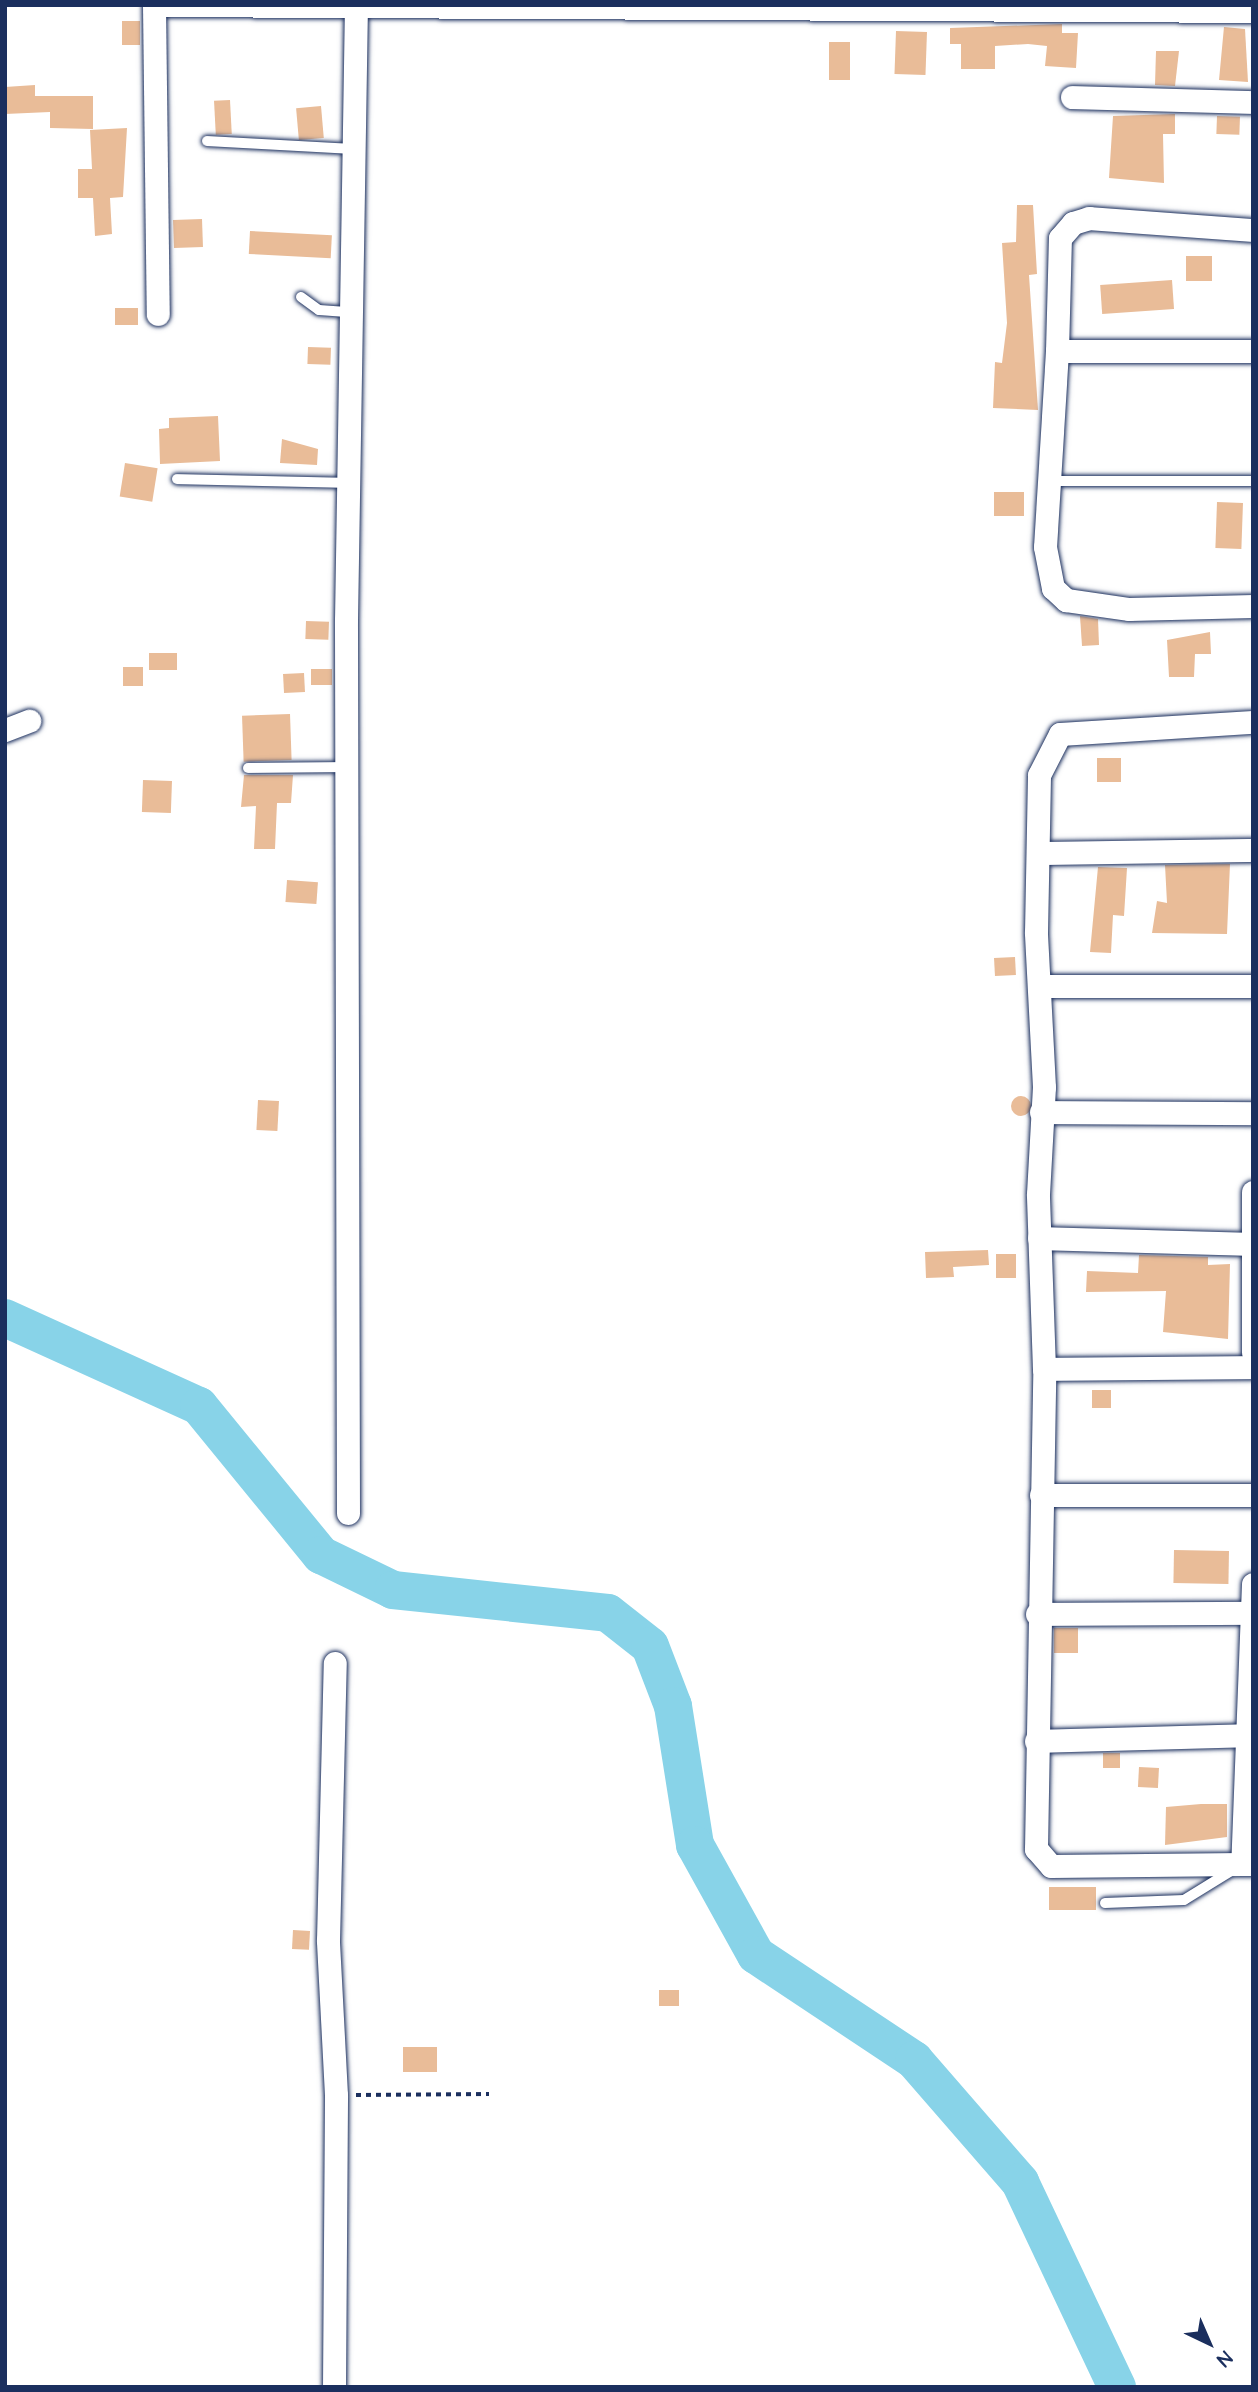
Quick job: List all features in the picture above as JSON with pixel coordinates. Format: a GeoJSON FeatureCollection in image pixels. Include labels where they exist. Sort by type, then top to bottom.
{"type":"FeatureCollection","features":[{"type":"Feature","properties":{"kind":"street"},"geometry":{"type":"LineString","coordinates":[[154,5],[158,314]]}},
{"type":"Feature","properties":{"kind":"street"},"geometry":{"type":"LineString","coordinates":[[160,5],[1253,11]]}},
{"type":"Feature","properties":{"kind":"street"},"geometry":{"type":"LineString","coordinates":[[348,1513],[345,767],[356,8]]}},
{"type":"Feature","properties":{"kind":"street"},"geometry":{"type":"LineString","coordinates":[[1072,97],[1253,102]]}},
{"type":"Feature","properties":{"kind":"street"},"geometry":{"type":"LineString","coordinates":[[1253,230],[1089,218],[1073,223],[1060,238],[1051,481],[1045,547],[1058,596],[1129,609],[1253,606]]}},
{"type":"Feature","properties":{"kind":"street"},"geometry":{"type":"LineString","coordinates":[[1057,351],[1253,351]]}},
{"type":"Feature","properties":{"kind":"street"},"geometry":{"type":"LineString","coordinates":[[5,730],[29,720]]}},
{"type":"Feature","properties":{"kind":"street"},"geometry":{"type":"LineString","coordinates":[[1253,722],[1060,734],[1039,775],[1038,853],[1042,986],[1039,1238],[1044,1368],[1037,1614],[1036,1849],[1043,1861],[1247,1864],[1252,1735],[1253,1584]]}},
{"type":"Feature","properties":{"kind":"street"},"geometry":{"type":"LineString","coordinates":[[1038,853],[1253,850]]}},
{"type":"Feature","properties":{"kind":"street"},"geometry":{"type":"LineString","coordinates":[[1042,986],[1253,986]]}},
{"type":"Feature","properties":{"kind":"street"},"geometry":{"type":"LineString","coordinates":[[1041,1112],[1253,1113]]}},
{"type":"Feature","properties":{"kind":"street"},"geometry":{"type":"LineString","coordinates":[[1252,1338],[1253,1192]]}},
{"type":"Feature","properties":{"kind":"street"},"geometry":{"type":"LineString","coordinates":[[1039,1238],[1252,1244]]}},
{"type":"Feature","properties":{"kind":"street"},"geometry":{"type":"LineString","coordinates":[[1044,1368],[1253,1367]]}},
{"type":"Feature","properties":{"kind":"street"},"geometry":{"type":"LineString","coordinates":[[1041,1495],[1253,1494]]}},
{"type":"Feature","properties":{"kind":"street"},"geometry":{"type":"LineString","coordinates":[[1037,1614],[1252,1613]]}},
{"type":"Feature","properties":{"kind":"street"},"geometry":{"type":"LineString","coordinates":[[334,2387],[336,2095],[328,1940],[335,1663]]}},
{"type":"Feature","properties":{"kind":"street"},"geometry":{"type":"LineString","coordinates":[[1036,1741],[1252,1735]]}},
{"type":"Feature","properties":{"kind":"lane"},"geometry":{"type":"LineString","coordinates":[[207,141],[352,149]]}},
{"type":"Feature","properties":{"kind":"lane"},"geometry":{"type":"LineString","coordinates":[[301,296],[319,310],[350,312]]}},
{"type":"Feature","properties":{"kind":"lane"},"geometry":{"type":"LineString","coordinates":[[177,479],[348,482]]}},
{"type":"Feature","properties":{"kind":"lane"},"geometry":{"type":"LineString","coordinates":[[1051,481],[1253,481]]}},
{"type":"Feature","properties":{"kind":"lane"},"geometry":{"type":"LineString","coordinates":[[248,768],[345,767]]}},
{"type":"Feature","properties":{"kind":"lane"},"geometry":{"type":"LineString","coordinates":[[1105,1903],[1184,1900],[1247,1864]]}},
{"type":"Feature","properties":{"kind":"path"},"geometry":{"type":"LineString","coordinates":[[336,2095],[489,2095]]}},
{"type":"Feature","properties":{"kind":"building"},"geometry":{"type":"Polygon","coordinates":[[[122,21],[140,21],[140,45],[122,45],[122,21]]]}},
{"type":"Feature","properties":{"kind":"building"},"geometry":{"type":"Polygon","coordinates":[[[1062,24],[1062,33],[1078,33],[1076,68],[1045,66],[1047,46],[1028,44],[995,46],[995,69],[961,69],[961,44],[950,44],[950,28],[1062,24]]]}},
{"type":"Feature","properties":{"kind":"building"},"geometry":{"type":"Polygon","coordinates":[[[1224,27],[1245,29],[1248,82],[1219,80],[1224,27]]]}},
{"type":"Feature","properties":{"kind":"building"},"geometry":{"type":"Polygon","coordinates":[[[896,31],[927,32],[925,75],[894,74],[896,31]]]}},
{"type":"Feature","properties":{"kind":"building"},"geometry":{"type":"Polygon","coordinates":[[[829,42],[850,42],[850,80],[829,80],[829,42]]]}},
{"type":"Feature","properties":{"kind":"building"},"geometry":{"type":"Polygon","coordinates":[[[1156,51],[1179,51],[1175,86],[1155,85],[1156,51]]]}},
{"type":"Feature","properties":{"kind":"building"},"geometry":{"type":"Polygon","coordinates":[[[35,85],[35,96],[93,96],[93,129],[50,128],[50,112],[5,114],[5,87],[35,85]]]}},
{"type":"Feature","properties":{"kind":"building"},"geometry":{"type":"Polygon","coordinates":[[[230,100],[232,134],[216,135],[214,101],[230,100]]]}},
{"type":"Feature","properties":{"kind":"building"},"geometry":{"type":"Polygon","coordinates":[[[321,106],[324,138],[299,140],[296,108],[321,106]]]}},
{"type":"Feature","properties":{"kind":"building"},"geometry":{"type":"Polygon","coordinates":[[[1175,114],[1175,134],[1163,134],[1164,183],[1109,178],[1113,116],[1175,114]]]}},
{"type":"Feature","properties":{"kind":"building"},"geometry":{"type":"Polygon","coordinates":[[[1217,116],[1240,117],[1239,135],[1216,134],[1217,116]]]}},
{"type":"Feature","properties":{"kind":"building"},"geometry":{"type":"Polygon","coordinates":[[[127,128],[123,197],[110,198],[112,234],[95,236],[93,198],[78,198],[78,169],[92,169],[90,130],[127,128]]]}},
{"type":"Feature","properties":{"kind":"building"},"geometry":{"type":"Polygon","coordinates":[[[1017,205],[1033,205],[1037,274],[1029,275],[1038,410],[993,408],[995,362],[1002,363],[1007,323],[1002,243],[1016,242],[1017,205]]]}},
{"type":"Feature","properties":{"kind":"building"},"geometry":{"type":"Polygon","coordinates":[[[202,219],[203,247],[174,248],[173,220],[202,219]]]}},
{"type":"Feature","properties":{"kind":"building"},"geometry":{"type":"Polygon","coordinates":[[[250,231],[332,235],[331,258],[249,254],[250,231]]]}},
{"type":"Feature","properties":{"kind":"building"},"geometry":{"type":"Polygon","coordinates":[[[1186,256],[1212,256],[1212,281],[1186,281],[1186,256]]]}},
{"type":"Feature","properties":{"kind":"building"},"geometry":{"type":"Polygon","coordinates":[[[1172,280],[1174,309],[1102,314],[1100,285],[1172,280]]]}},
{"type":"Feature","properties":{"kind":"building"},"geometry":{"type":"Polygon","coordinates":[[[115,308],[138,308],[138,325],[115,325],[115,308]]]}},
{"type":"Feature","properties":{"kind":"building"},"geometry":{"type":"Polygon","coordinates":[[[308,347],[331,348],[330,365],[307,364],[308,347]]]}},
{"type":"Feature","properties":{"kind":"building"},"geometry":{"type":"Polygon","coordinates":[[[218,416],[220,461],[160,464],[159,429],[169,428],[169,418],[218,416]]]}},
{"type":"Feature","properties":{"kind":"building"},"geometry":{"type":"Polygon","coordinates":[[[282,439],[318,449],[317,465],[280,463],[282,439]]]}},
{"type":"Feature","properties":{"kind":"building"},"geometry":{"type":"Polygon","coordinates":[[[125,463],[158,468],[152,502],[120,497],[125,463]]]}},
{"type":"Feature","properties":{"kind":"building"},"geometry":{"type":"Polygon","coordinates":[[[994,492],[1024,492],[1024,516],[994,516],[994,492]]]}},
{"type":"Feature","properties":{"kind":"building"},"geometry":{"type":"Polygon","coordinates":[[[1217,502],[1243,503],[1241,549],[1215,548],[1217,502]]]}},
{"type":"Feature","properties":{"kind":"building"},"geometry":{"type":"Polygon","coordinates":[[[1080,616],[1098,619],[1099,645],[1082,646],[1080,616]]]}},
{"type":"Feature","properties":{"kind":"building"},"geometry":{"type":"Polygon","coordinates":[[[306,621],[329,622],[328,640],[305,639],[306,621]]]}},
{"type":"Feature","properties":{"kind":"building"},"geometry":{"type":"Polygon","coordinates":[[[1210,632],[1211,654],[1195,654],[1194,677],[1169,677],[1167,640],[1210,632]]]}},
{"type":"Feature","properties":{"kind":"building"},"geometry":{"type":"Polygon","coordinates":[[[149,653],[177,653],[177,670],[149,670],[149,653]]]}},
{"type":"Feature","properties":{"kind":"building"},"geometry":{"type":"Polygon","coordinates":[[[123,667],[143,667],[143,686],[123,686],[123,667]]]}},
{"type":"Feature","properties":{"kind":"building"},"geometry":{"type":"Polygon","coordinates":[[[311,669],[332,669],[332,685],[311,685],[311,669]]]}},
{"type":"Feature","properties":{"kind":"building"},"geometry":{"type":"Polygon","coordinates":[[[304,673],[305,692],[284,693],[283,674],[304,673]]]}},
{"type":"Feature","properties":{"kind":"building"},"geometry":{"type":"Polygon","coordinates":[[[290,714],[292,760],[244,762],[242,716],[290,714]]]}},
{"type":"Feature","properties":{"kind":"building"},"geometry":{"type":"Polygon","coordinates":[[[1097,758],[1121,758],[1121,782],[1097,782],[1097,758]]]}},
{"type":"Feature","properties":{"kind":"building"},"geometry":{"type":"Polygon","coordinates":[[[244,775],[293,775],[291,803],[277,803],[275,849],[254,849],[256,806],[241,807],[244,775]]]}},
{"type":"Feature","properties":{"kind":"building"},"geometry":{"type":"Polygon","coordinates":[[[143,780],[172,781],[171,813],[142,812],[143,780]]]}},
{"type":"Feature","properties":{"kind":"building"},"geometry":{"type":"Polygon","coordinates":[[[1230,864],[1227,934],[1152,933],[1157,901],[1167,903],[1165,865],[1230,864]]]}},
{"type":"Feature","properties":{"kind":"building"},"geometry":{"type":"Polygon","coordinates":[[[1098,867],[1127,868],[1124,916],[1113,915],[1111,953],[1090,952],[1098,867]]]}},
{"type":"Feature","properties":{"kind":"building"},"geometry":{"type":"Polygon","coordinates":[[[287,880],[318,882],[316,904],[285,902],[287,880]]]}},
{"type":"Feature","properties":{"kind":"building"},"geometry":{"type":"Polygon","coordinates":[[[1015,957],[1016,975],[995,976],[994,958],[1015,957]]]}},
{"type":"Feature","properties":{"kind":"building"},"geometry":{"type":"Polygon","coordinates":[[[1021,1096],[1028,1099],[1031,1106],[1028,1113],[1021,1116],[1014,1113],[1011,1106],[1014,1099],[1021,1096]]]}},
{"type":"Feature","properties":{"kind":"building"},"geometry":{"type":"Polygon","coordinates":[[[258,1100],[279,1101],[277,1131],[256,1130],[258,1100]]]}},
{"type":"Feature","properties":{"kind":"building"},"geometry":{"type":"Polygon","coordinates":[[[988,1250],[989,1265],[953,1267],[954,1277],[926,1278],[925,1252],[988,1250]]]}},
{"type":"Feature","properties":{"kind":"building"},"geometry":{"type":"Polygon","coordinates":[[[996,1254],[1016,1254],[1016,1278],[996,1278],[996,1254]]]}},
{"type":"Feature","properties":{"kind":"building"},"geometry":{"type":"Polygon","coordinates":[[[1139,1255],[1208,1257],[1208,1265],[1230,1264],[1228,1339],[1163,1332],[1166,1291],[1086,1292],[1087,1271],[1138,1273],[1139,1255]]]}},
{"type":"Feature","properties":{"kind":"building"},"geometry":{"type":"Polygon","coordinates":[[[1092,1390],[1111,1390],[1111,1408],[1092,1408],[1092,1390]]]}},
{"type":"Feature","properties":{"kind":"building"},"geometry":{"type":"Polygon","coordinates":[[[1174,1550],[1229,1551],[1228,1584],[1173,1583],[1174,1550]]]}},
{"type":"Feature","properties":{"kind":"building"},"geometry":{"type":"Polygon","coordinates":[[[1054,1628],[1078,1628],[1078,1653],[1054,1653],[1054,1628]]]}},
{"type":"Feature","properties":{"kind":"building"},"geometry":{"type":"Polygon","coordinates":[[[1103,1753],[1120,1753],[1120,1768],[1103,1768],[1103,1753]]]}},
{"type":"Feature","properties":{"kind":"building"},"geometry":{"type":"Polygon","coordinates":[[[1139,1767],[1159,1768],[1158,1788],[1138,1787],[1139,1767]]]}},
{"type":"Feature","properties":{"kind":"building"},"geometry":{"type":"Polygon","coordinates":[[[1227,1804],[1227,1837],[1165,1845],[1166,1807],[1227,1804]]]}},
{"type":"Feature","properties":{"kind":"building"},"geometry":{"type":"Polygon","coordinates":[[[1049,1887],[1096,1887],[1096,1910],[1049,1910],[1049,1887]]]}},
{"type":"Feature","properties":{"kind":"building"},"geometry":{"type":"Polygon","coordinates":[[[293,1930],[310,1931],[309,1950],[292,1949],[293,1930]]]}},
{"type":"Feature","properties":{"kind":"building"},"geometry":{"type":"Polygon","coordinates":[[[659,1990],[679,1990],[679,2006],[659,2006],[659,1990]]]}},
{"type":"Feature","properties":{"kind":"building"},"geometry":{"type":"Polygon","coordinates":[[[403,2047],[437,2047],[437,2072],[403,2072],[403,2047]]]}},
{"type":"Feature","properties":{"kind":"waterway"},"geometry":{"type":"LineString","coordinates":[[5,1318],[199,1406],[321,1555],[393,1590],[608,1613],[650,1646],[673,1706],[695,1845],[756,1955],[914,2060],[1020,2182],[1117,2387]]}}]}
